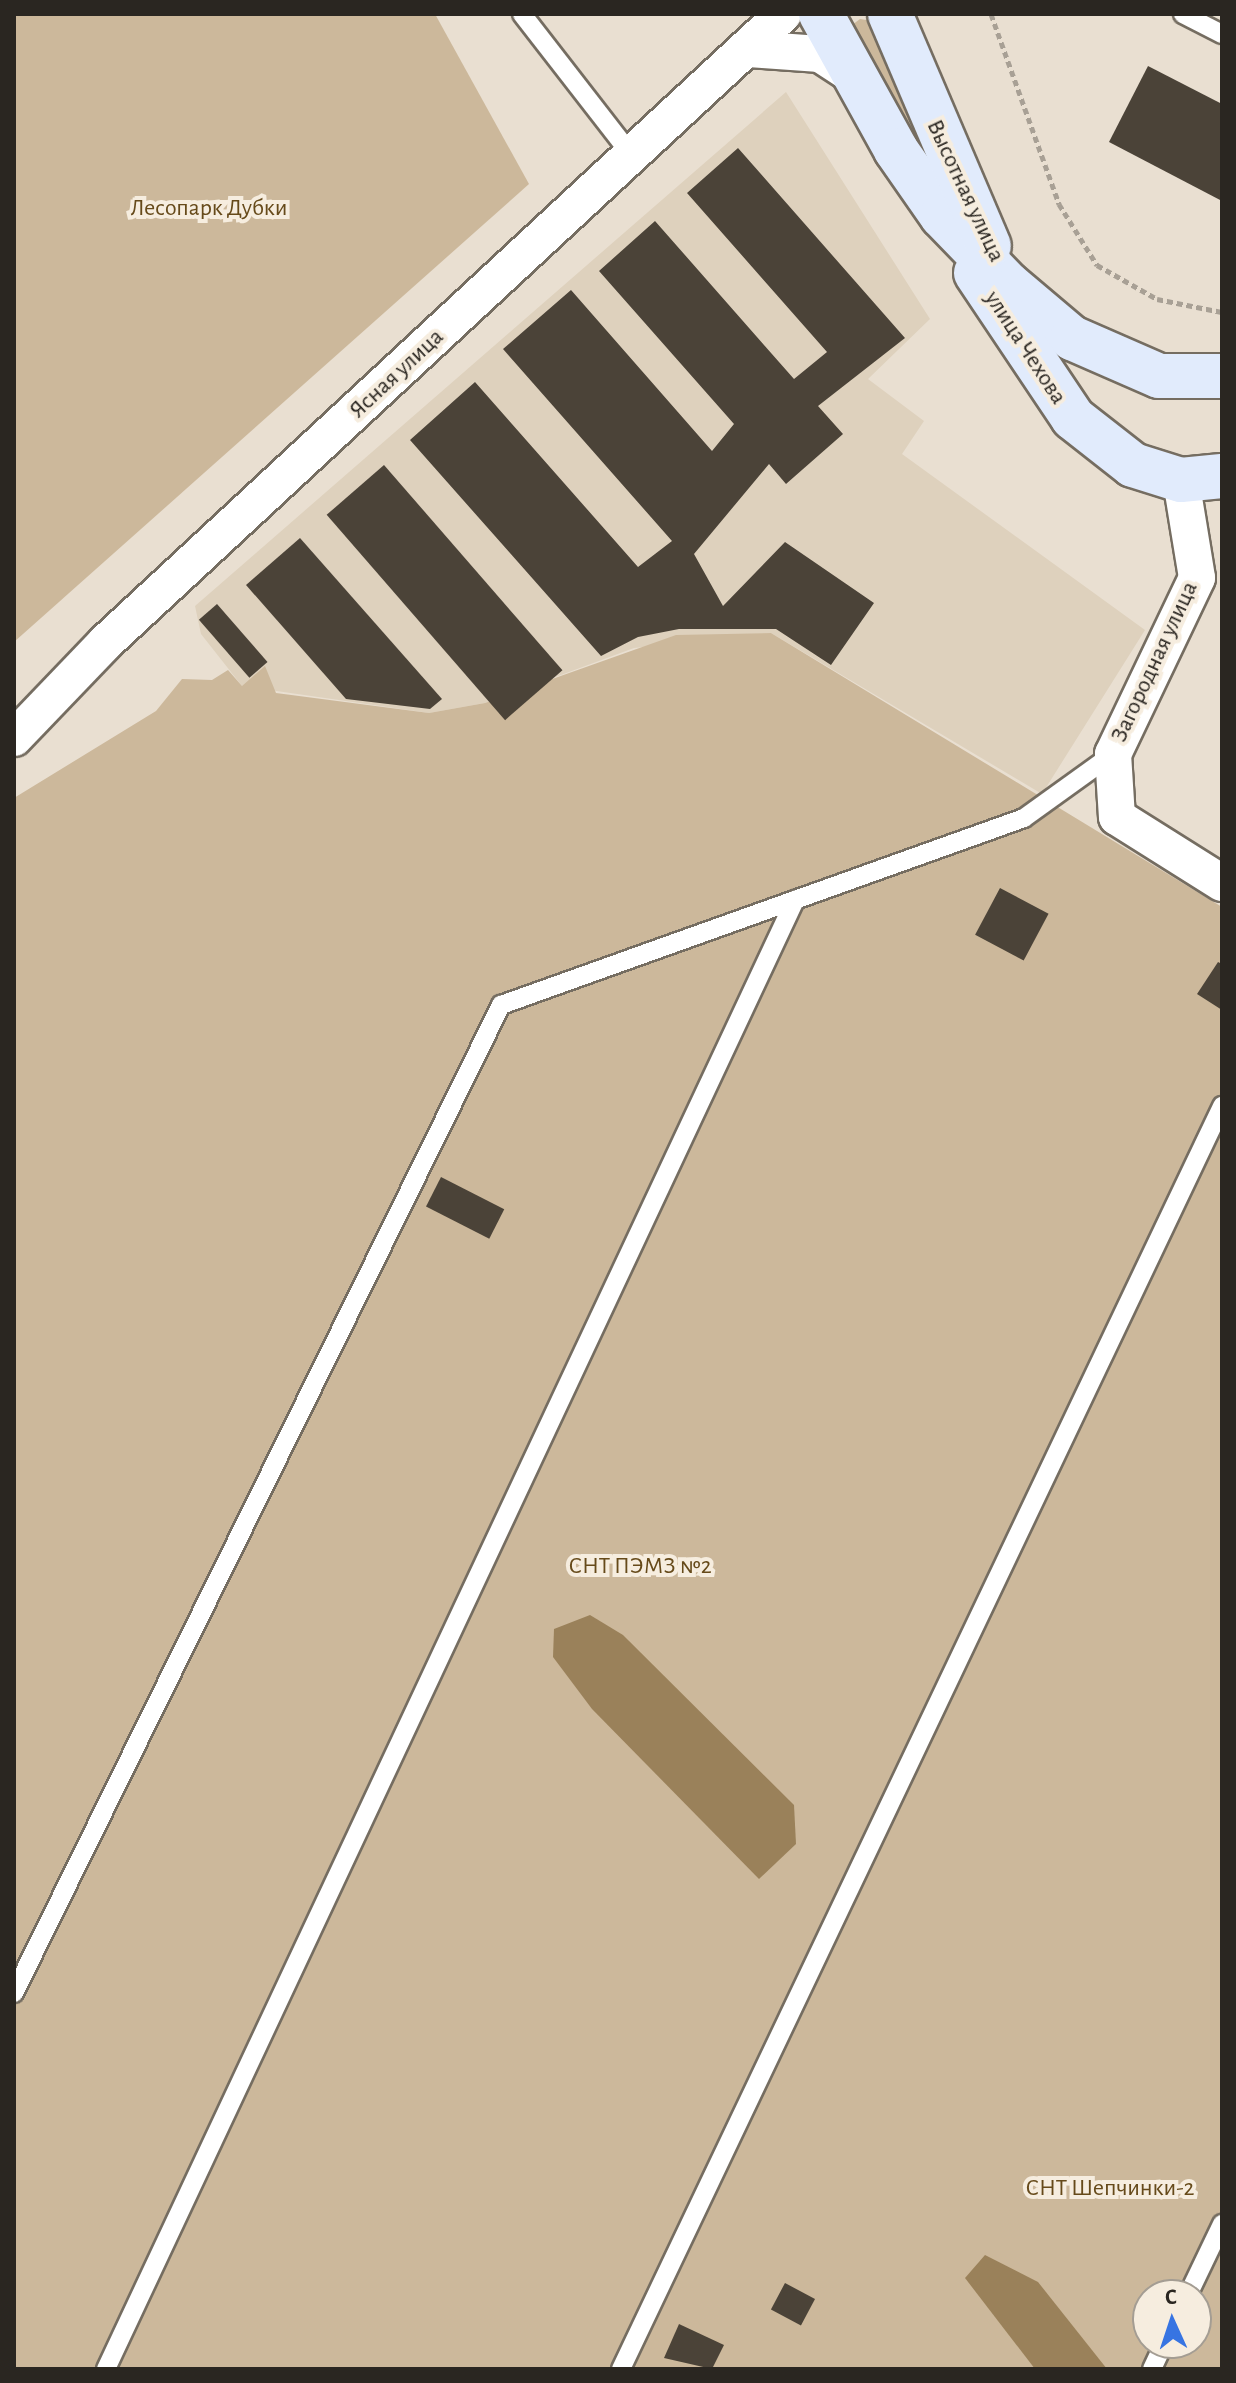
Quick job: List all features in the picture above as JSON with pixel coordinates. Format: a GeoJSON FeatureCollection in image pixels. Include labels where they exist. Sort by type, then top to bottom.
{"type":"FeatureCollection","features":[{"type":"Feature","properties":{"kind":"street","name":"Ясная улица"},"geometry":{"type":"LineString","coordinates":[[14,738],[105,643],[749,49],[783,14]]}},
{"type":"Feature","properties":{"kind":"street","name":"Высотная улица"},"geometry":{"type":"LineString","coordinates":[[821,14],[851,74],[942,216],[1008,284]]}},
{"type":"Feature","properties":{"kind":"street","name":"Высотная улица"},"geometry":{"type":"LineString","coordinates":[[890,14],[1008,284]]}},
{"type":"Feature","properties":{"kind":"street"},"geometry":{"type":"LineString","coordinates":[[749,49],[820,54],[851,74]]}},
{"type":"Feature","properties":{"kind":"street","name":"улица Чехова"},"geometry":{"type":"LineString","coordinates":[[942,216],[1040,377],[1073,418],[1133,465],[1201,478]]}},
{"type":"Feature","properties":{"kind":"street","name":"улица Чехова"},"geometry":{"type":"LineString","coordinates":[[1008,284],[1072,338],[1159,376],[1222,376]]}},
{"type":"Feature","properties":{"kind":"street","name":"Загородная улица"},"geometry":{"type":"LineString","coordinates":[[1201,478],[1209,584],[1113,754],[1117,817],[1222,883]]}},
{"type":"Feature","properties":{"kind":"lane"},"geometry":{"type":"LineString","coordinates":[[522,14],[632,156]]}},
{"type":"Feature","properties":{"kind":"lane"},"geometry":{"type":"LineString","coordinates":[[1183,14],[1222,34]]}},
{"type":"Feature","properties":{"kind":"lane"},"geometry":{"type":"LineString","coordinates":[[14,1993],[501,1005],[1024,818],[1113,754]]}},
{"type":"Feature","properties":{"kind":"lane"},"geometry":{"type":"LineString","coordinates":[[106,2369],[795,900]]}},
{"type":"Feature","properties":{"kind":"lane"},"geometry":{"type":"LineString","coordinates":[[621,2369],[1222,1106]]}},
{"type":"Feature","properties":{"kind":"lane"},"geometry":{"type":"LineString","coordinates":[[1196,2279],[1222,2224]]}},
{"type":"Feature","properties":{"kind":"path"},"geometry":{"type":"LineString","coordinates":[[991,14],[1059,204],[1097,265],[1157,299],[1222,312]]}},
{"type":"Feature","properties":{"kind":"shaded area"},"geometry":{"type":"Polygon","coordinates":[[[786,92],[930,319],[868,379],[924,421],[902,454],[1145,630],[1042,794],[771,633],[634,648],[485,703],[429,713],[242,686],[201,634],[195,606],[786,92]]]}},
{"type":"Feature","properties":{"kind":"shaded area"},"geometry":{"type":"Polygon","coordinates":[[[590,1615],[623,1635],[794,1805],[796,1844],[759,1879],[592,1709],[553,1657],[554,1629],[590,1615]]]}},
{"type":"Feature","properties":{"kind":"shaded area"},"geometry":{"type":"Polygon","coordinates":[[[985,2255],[1038,2282],[1107,2369],[1035,2369],[965,2278],[985,2255]]]}},
{"type":"Feature","properties":{"kind":"green space","name":"Лесопарк Дубки"},"geometry":{"type":"Polygon","coordinates":[[[14,14],[435,14],[529,184],[14,642],[14,14]]]}},
{"type":"Feature","properties":{"kind":"green space"},"geometry":{"type":"Polygon","coordinates":[[[860,19],[872,21],[933,176],[852,25],[860,19]]]}},
{"type":"Feature","properties":{"kind":"green space","name":"СНТ ПЭМЗ №2"},"geometry":{"type":"Polygon","coordinates":[[[771,633],[1222,907],[1222,2369],[14,2369],[14,798],[156,711],[182,679],[212,680],[228,670],[242,686],[265,666],[276,693],[429,713],[485,703],[676,635],[771,633]]]}},
{"type":"Feature","properties":{"kind":"building"},"geometry":{"type":"Polygon","coordinates":[[[1148,66],[1222,104],[1222,201],[1109,142],[1148,66]]]}},
{"type":"Feature","properties":{"kind":"building"},"geometry":{"type":"Polygon","coordinates":[[[738,148],[905,338],[818,406],[843,434],[786,484],[769,464],[694,554],[723,606],[785,542],[874,603],[831,665],[776,629],[679,629],[638,637],[601,656],[410,440],[475,382],[638,567],[672,541],[503,349],[571,290],[712,451],[734,424],[599,271],[655,221],[794,379],[827,352],[687,193],[738,148]]]}},
{"type":"Feature","properties":{"kind":"building"},"geometry":{"type":"Polygon","coordinates":[[[384,465],[562,670],[505,720],[327,515],[384,465]]]}},
{"type":"Feature","properties":{"kind":"building"},"geometry":{"type":"Polygon","coordinates":[[[300,538],[442,699],[430,709],[346,699],[246,585],[300,538]]]}},
{"type":"Feature","properties":{"kind":"building"},"geometry":{"type":"Polygon","coordinates":[[[217,604],[268,662],[249,678],[199,620],[217,604]]]}},
{"type":"Feature","properties":{"kind":"building"},"geometry":{"type":"Polygon","coordinates":[[[1000,888],[1049,914],[1024,961],[975,935],[1000,888]]]}},
{"type":"Feature","properties":{"kind":"building"},"geometry":{"type":"Polygon","coordinates":[[[1218,962],[1222,964],[1222,1010],[1197,994],[1218,962]]]}},
{"type":"Feature","properties":{"kind":"building"},"geometry":{"type":"Polygon","coordinates":[[[441,1177],[504,1209],[489,1239],[426,1206],[441,1177]]]}},
{"type":"Feature","properties":{"kind":"building"},"geometry":{"type":"Polygon","coordinates":[[[785,2283],[815,2299],[801,2325],[771,2309],[785,2283]]]}},
{"type":"Feature","properties":{"kind":"building"},"geometry":{"type":"Polygon","coordinates":[[[679,2324],[724,2345],[712,2369],[664,2358],[679,2324]]]}},
{"type":"Feature","properties":{"kind":"park label","name":"СНТ Шепчинки-2"},"geometry":{"type":"Point","coordinates":[1110,2189]}}]}
